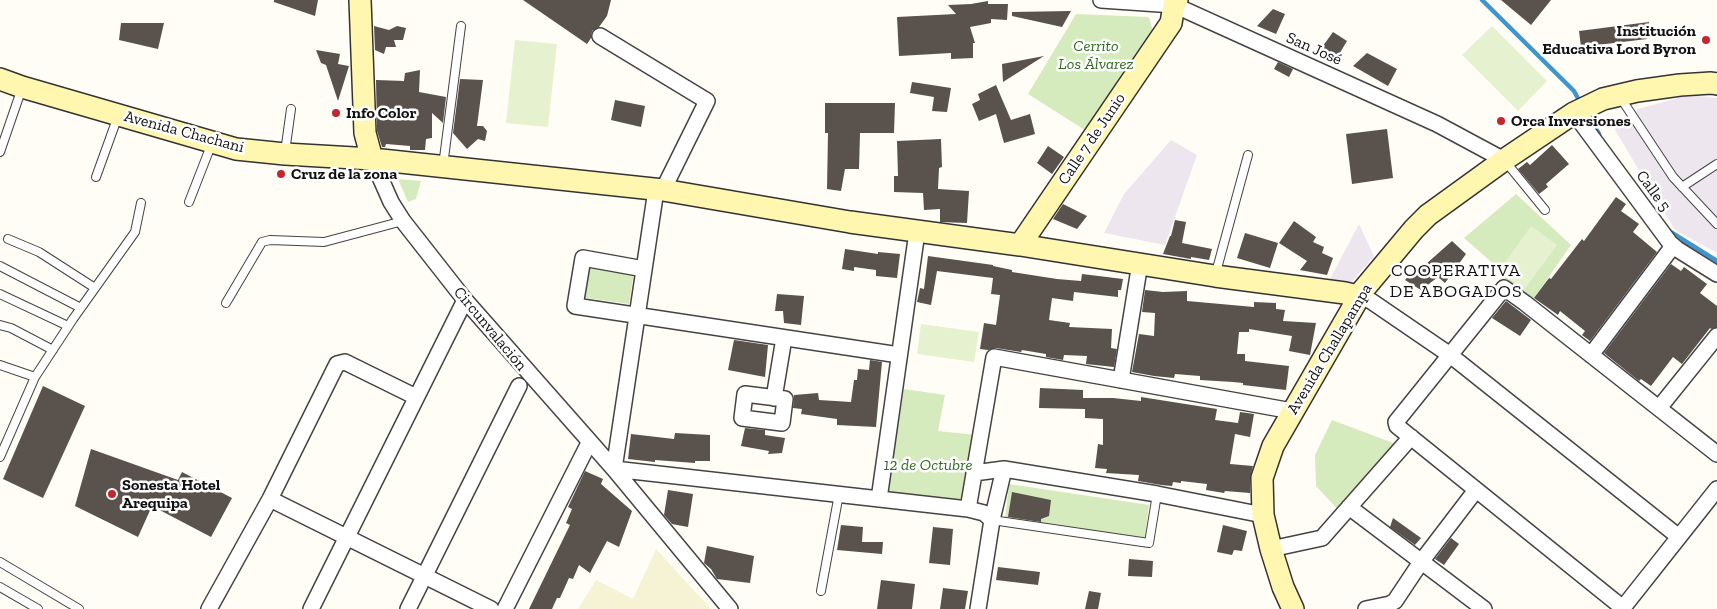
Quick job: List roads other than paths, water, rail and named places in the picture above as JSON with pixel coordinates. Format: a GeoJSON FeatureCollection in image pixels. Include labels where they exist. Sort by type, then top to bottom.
{"type":"FeatureCollection","features":[{"type":"Feature","properties":{"kind":"street","name":"Circunvalación"},"geometry":{"type":"LineString","coordinates":[[360,0],[364,133],[372,159],[391,202],[402,221],[464,300],[614,470],[730,609]]}},
{"type":"Feature","properties":{"kind":"street","name":"San José"},"geometry":{"type":"LineString","coordinates":[[1101,0],[1176,2],[1437,124],[1504,160]]}},
{"type":"Feature","properties":{"kind":"street","name":"Calle 7 de Junio"},"geometry":{"type":"LineString","coordinates":[[1020,245],[1171,23],[1176,2]]}},
{"type":"Feature","properties":{"kind":"street"},"geometry":{"type":"LineString","coordinates":[[600,36],[707,101],[659,190],[636,316],[614,470],[968,510],[984,513],[992,520]]}},
{"type":"Feature","properties":{"kind":"street","name":"Avenida Chachani"},"geometry":{"type":"LineString","coordinates":[[0,80],[22,88],[236,149],[372,159],[659,190],[840,221],[1020,245],[1215,276],[1345,292],[1358,296]]}},
{"type":"Feature","properties":{"kind":"street","name":"Avenida Challapampa"},"geometry":{"type":"LineString","coordinates":[[1293,609],[1283,587],[1271,549],[1263,515],[1262,478],[1273,446],[1358,296],[1414,229],[1428,216],[1504,160],[1577,112],[1611,97],[1680,85],[1711,82],[1717,84]]}},
{"type":"Feature","properties":{"kind":"street","name":"Calle 5"},"geometry":{"type":"LineString","coordinates":[[1577,112],[1673,246],[1717,274]]}},
{"type":"Feature","properties":{"kind":"street"},"geometry":{"type":"LineString","coordinates":[[879,499],[917,232]]}},
{"type":"Feature","properties":{"kind":"street"},"geometry":{"type":"LineString","coordinates":[[1591,355],[1673,246]]}},
{"type":"Feature","properties":{"kind":"street"},"geometry":{"type":"LineString","coordinates":[[644,269],[583,258],[575,306],[899,355]]}},
{"type":"Feature","properties":{"kind":"street"},"geometry":{"type":"LineString","coordinates":[[1121,380],[1140,263]]}},
{"type":"Feature","properties":{"kind":"street"},"geometry":{"type":"LineString","coordinates":[[1717,454],[1504,288],[1396,422],[1396,425],[1622,609],[1717,489]]}},
{"type":"Feature","properties":{"kind":"street"},"geometry":{"type":"LineString","coordinates":[[1358,296],[1371,301],[1450,354],[1679,537]]}},
{"type":"Feature","properties":{"kind":"street"},"geometry":{"type":"LineString","coordinates":[[311,609],[464,300]]}},
{"type":"Feature","properties":{"kind":"street"},"geometry":{"type":"LineString","coordinates":[[1659,408],[1717,336]]}},
{"type":"Feature","properties":{"kind":"street"},"geometry":{"type":"LineString","coordinates":[[774,398],[784,338]]}},
{"type":"Feature","properties":{"kind":"street"},"geometry":{"type":"LineString","coordinates":[[968,510],[994,356],[1292,411]]}},
{"type":"Feature","properties":{"kind":"street"},"geometry":{"type":"LineString","coordinates":[[209,609],[270,499],[337,364],[345,362],[416,397]]}},
{"type":"Feature","properties":{"kind":"street"},"geometry":{"type":"LineString","coordinates":[[408,609],[519,386]]}},
{"type":"Feature","properties":{"kind":"street"},"geometry":{"type":"LineString","coordinates":[[1271,549],[1322,538],[1411,437]]}},
{"type":"Feature","properties":{"kind":"street"},"geometry":{"type":"LineString","coordinates":[[505,609],[589,443]]}},
{"type":"Feature","properties":{"kind":"street"},"geometry":{"type":"LineString","coordinates":[[974,473],[1004,469],[1157,494],[1263,515]]}},
{"type":"Feature","properties":{"kind":"street"},"geometry":{"type":"LineString","coordinates":[[978,609],[992,520],[1004,469]]}},
{"type":"Feature","properties":{"kind":"street"},"geometry":{"type":"LineString","coordinates":[[1366,609],[1392,603],[1476,490]]}},
{"type":"Feature","properties":{"kind":"street"},"geometry":{"type":"LineString","coordinates":[[270,499],[491,609]]}},
{"type":"Feature","properties":{"kind":"street"},"geometry":{"type":"LineString","coordinates":[[1349,508],[1484,609]]}},
{"type":"Feature","properties":{"kind":"lane"},"geometry":{"type":"LineString","coordinates":[[443,167],[461,26]]}},
{"type":"Feature","properties":{"kind":"lane"},"geometry":{"type":"LineString","coordinates":[[0,152],[22,88]]}},
{"type":"Feature","properties":{"kind":"lane"},"geometry":{"type":"LineString","coordinates":[[1611,97],[1673,177],[1715,219]]}},
{"type":"Feature","properties":{"kind":"lane"},"geometry":{"type":"LineString","coordinates":[[285,154],[291,109]]}},
{"type":"Feature","properties":{"kind":"lane"},"geometry":{"type":"LineString","coordinates":[[96,177],[119,115]]}},
{"type":"Feature","properties":{"kind":"lane"},"geometry":{"type":"LineString","coordinates":[[189,202],[212,141]]}},
{"type":"Feature","properties":{"kind":"lane"},"geometry":{"type":"LineString","coordinates":[[1215,276],[1248,154]]}},
{"type":"Feature","properties":{"kind":"lane"},"geometry":{"type":"LineString","coordinates":[[1504,160],[1546,210]]}},
{"type":"Feature","properties":{"kind":"lane"},"geometry":{"type":"LineString","coordinates":[[1682,187],[1717,164]]}},
{"type":"Feature","properties":{"kind":"lane"},"geometry":{"type":"LineString","coordinates":[[0,457],[35,377],[68,326],[135,232],[142,203]]}},
{"type":"Feature","properties":{"kind":"lane"},"geometry":{"type":"LineString","coordinates":[[226,303],[262,242],[270,240],[324,242],[402,221]]}},
{"type":"Feature","properties":{"kind":"lane"},"geometry":{"type":"LineString","coordinates":[[8,239],[39,252],[95,288]]}},
{"type":"Feature","properties":{"kind":"lane"},"geometry":{"type":"LineString","coordinates":[[0,266],[81,308]]}},
{"type":"Feature","properties":{"kind":"lane"},"geometry":{"type":"LineString","coordinates":[[0,294],[68,326]]}},
{"type":"Feature","properties":{"kind":"lane"},"geometry":{"type":"LineString","coordinates":[[0,325],[11,328],[53,350]]}},
{"type":"Feature","properties":{"kind":"lane"},"geometry":{"type":"LineString","coordinates":[[0,365],[35,377]]}},
{"type":"Feature","properties":{"kind":"lane"},"geometry":{"type":"LineString","coordinates":[[822,591],[839,494]]}},
{"type":"Feature","properties":{"kind":"lane"},"geometry":{"type":"LineString","coordinates":[[992,520],[1149,542],[1157,494]]}},
{"type":"Feature","properties":{"kind":"lane"},"geometry":{"type":"LineString","coordinates":[[0,562],[79,609]]}},
{"type":"Feature","properties":{"kind":"lane"},"geometry":{"type":"LineString","coordinates":[[0,586],[38,609]]}},
{"type":"Feature","properties":{"kind":"waterway"},"geometry":{"type":"LineString","coordinates":[[1482,0],[1574,91],[1581,104]]}},
{"type":"Feature","properties":{"kind":"waterway"},"geometry":{"type":"LineString","coordinates":[[1586,113],[1599,134]]}},
{"type":"Feature","properties":{"kind":"waterway"},"geometry":{"type":"LineString","coordinates":[[1669,231],[1717,261]]}},
{"type":"Feature","properties":{"kind":"place","name":"Institución Educativa Lord Byron"},"geometry":{"type":"Point","coordinates":[1706,40]}},
{"type":"Feature","properties":{"kind":"place","name":"Info Color"},"geometry":{"type":"Point","coordinates":[336,113]}},
{"type":"Feature","properties":{"kind":"place","name":"Orca Inversiones"},"geometry":{"type":"Point","coordinates":[1501,121]}},
{"type":"Feature","properties":{"kind":"place","name":"Cruz de la zona"},"geometry":{"type":"Point","coordinates":[281,174]}},
{"type":"Feature","properties":{"kind":"place","name":"Sonesta Hotel Arequipa"},"geometry":{"type":"Point","coordinates":[112,494]}},
{"type":"Feature","properties":{"kind":"district","name":"COOPERATIVA DE ABOGADOS"},"geometry":{"type":"Point","coordinates":[1456,281]}},
{"type":"Feature","properties":{"kind":"park label","name":"Cerrito Los Álvarez"},"geometry":{"type":"Point","coordinates":[1096,55]}},
{"type":"Feature","properties":{"kind":"park label","name":"12 de Octubre"},"geometry":{"type":"Point","coordinates":[928,465]}}]}
